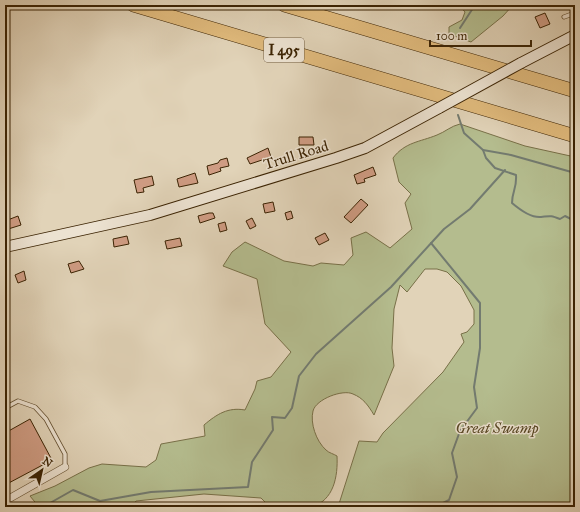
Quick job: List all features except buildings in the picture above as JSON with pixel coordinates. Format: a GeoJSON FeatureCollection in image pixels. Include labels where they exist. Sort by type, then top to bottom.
{"type":"FeatureCollection","features":[{"type":"Feature","properties":{"kind":"highway","name":"I 495"},"geometry":{"type":"LineString","coordinates":[[133,5],[575,136]]}},
{"type":"Feature","properties":{"kind":"highway"},"geometry":{"type":"LineString","coordinates":[[284,5],[575,91]]}},
{"type":"Feature","properties":{"kind":"street","name":"Trull Road"},"geometry":{"type":"LineString","coordinates":[[5,248],[150,215],[366,148],[575,35]]}},
{"type":"Feature","properties":{"kind":"street"},"geometry":{"type":"LineString","coordinates":[[5,501],[65,467]]}},
{"type":"Feature","properties":{"kind":"lane"},"geometry":{"type":"LineString","coordinates":[[564,17],[575,13]]}},
{"type":"Feature","properties":{"kind":"lane"},"geometry":{"type":"LineString","coordinates":[[5,408],[18,400],[35,407],[46,419],[65,454],[65,467]]}},
{"type":"Feature","properties":{"kind":"green space"},"geometry":{"type":"Polygon","coordinates":[[[459,5],[513,5],[503,16],[471,42],[449,34],[449,27],[462,20],[465,12],[459,5]]]}},
{"type":"Feature","properties":{"kind":"green space","name":"Great Swamp"},"geometry":{"type":"Polygon","coordinates":[[[460,124],[525,146],[575,157],[575,507],[338,507],[359,441],[377,442],[383,433],[443,372],[464,342],[461,334],[467,332],[474,324],[474,310],[461,286],[447,272],[437,269],[425,269],[407,292],[400,285],[394,309],[392,348],[394,366],[374,415],[362,400],[349,393],[337,394],[324,399],[315,407],[313,411],[312,421],[319,442],[327,451],[337,456],[337,472],[333,487],[330,494],[319,504],[301,508],[270,507],[261,498],[204,494],[136,501],[132,507],[39,507],[30,496],[55,486],[89,468],[102,464],[146,467],[156,460],[161,444],[205,436],[204,425],[223,412],[239,409],[245,410],[255,389],[257,381],[271,377],[291,352],[265,324],[257,279],[223,266],[232,252],[245,242],[284,261],[313,266],[321,263],[344,265],[353,255],[351,238],[366,232],[390,248],[412,229],[405,203],[411,194],[399,182],[393,158],[413,143],[437,135],[460,124]]]}},
{"type":"Feature","properties":{"kind":"waterway"},"geometry":{"type":"LineString","coordinates":[[460,28],[475,5]]}},
{"type":"Feature","properties":{"kind":"waterway"},"geometry":{"type":"LineString","coordinates":[[458,115],[464,133],[483,150],[486,158],[495,168],[516,175],[516,184],[512,203],[529,215],[537,217],[550,216],[560,219],[565,216],[575,221]]}},
{"type":"Feature","properties":{"kind":"waterway"},"geometry":{"type":"LineString","coordinates":[[483,150],[511,155],[575,173]]}},
{"type":"Feature","properties":{"kind":"waterway"},"geometry":{"type":"LineString","coordinates":[[47,507],[50,503],[73,490],[100,501],[151,492],[248,487],[252,462],[273,430],[272,417],[285,418],[292,408],[299,376],[316,354],[391,287],[444,229],[470,209],[505,170]]}},
{"type":"Feature","properties":{"kind":"waterway"},"geometry":{"type":"LineString","coordinates":[[431,243],[480,303],[480,348],[474,387],[477,408],[460,431],[452,453],[457,477],[449,500],[435,507]]}}]}
